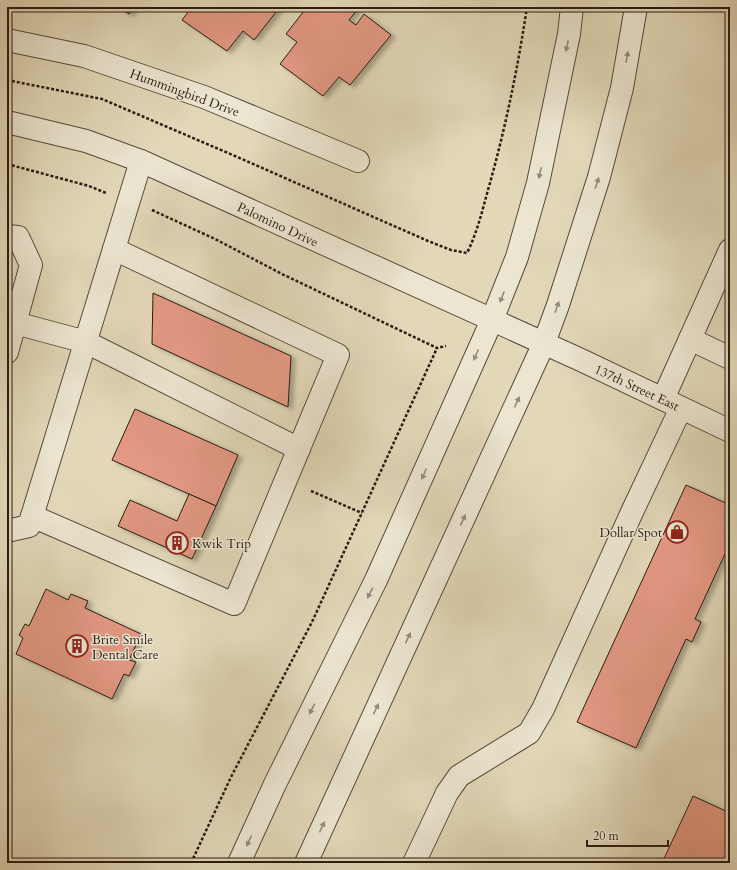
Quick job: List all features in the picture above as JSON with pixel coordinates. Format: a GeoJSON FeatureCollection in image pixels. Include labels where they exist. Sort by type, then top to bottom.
{"type":"FeatureCollection","features":[{"type":"Feature","properties":{"kind":"street"},"geometry":{"type":"LineString","coordinates":[[239,863],[275,784],[376,580],[492,320],[517,257],[538,183],[569,34],[572,7]]}},
{"type":"Feature","properties":{"kind":"street"},"geometry":{"type":"LineString","coordinates":[[306,863],[544,344],[599,177],[622,88],[636,7]]}},
{"type":"Feature","properties":{"kind":"street","name":"Hummingbird Drive"},"geometry":{"type":"LineString","coordinates":[[7,40],[84,56],[204,97],[358,161]]}},
{"type":"Feature","properties":{"kind":"street","name":"Palomino Drive"},"geometry":{"type":"LineString","coordinates":[[7,122],[86,141],[141,161],[544,344]]}},
{"type":"Feature","properties":{"kind":"street"},"geometry":{"type":"LineString","coordinates":[[7,531],[29,526],[141,161]]}},
{"type":"Feature","properties":{"kind":"street"},"geometry":{"type":"LineString","coordinates":[[7,236],[18,237],[31,265],[7,352]]}},
{"type":"Feature","properties":{"kind":"street"},"geometry":{"type":"LineString","coordinates":[[32,516],[234,604],[338,355],[114,249]]}},
{"type":"Feature","properties":{"kind":"street"},"geometry":{"type":"LineString","coordinates":[[414,863],[447,793],[459,776],[529,733],[543,709],[632,512],[672,403],[690,339],[730,250]]}},
{"type":"Feature","properties":{"kind":"street"},"geometry":{"type":"LineString","coordinates":[[15,323],[86,342],[299,449]]}},
{"type":"Feature","properties":{"kind":"street"},"geometry":{"type":"LineString","coordinates":[[690,339],[730,358]]}},
{"type":"Feature","properties":{"kind":"street","name":"137th Street East"},"geometry":{"type":"LineString","coordinates":[[544,344],[730,431]]}},
{"type":"Feature","properties":{"kind":"path"},"geometry":{"type":"LineString","coordinates":[[7,80],[102,99],[428,241],[451,250],[467,253],[479,222],[507,115],[519,59],[527,7]]}},
{"type":"Feature","properties":{"kind":"path"},"geometry":{"type":"LineString","coordinates":[[7,164],[89,186],[146,208],[214,239],[282,274],[437,348],[446,346]]}},
{"type":"Feature","properties":{"kind":"path"},"geometry":{"type":"LineString","coordinates":[[191,863],[231,777],[312,622],[437,348]]}},
{"type":"Feature","properties":{"kind":"path"},"geometry":{"type":"LineString","coordinates":[[311,491],[362,513]]}},
{"type":"Feature","properties":{"kind":"building"},"geometry":{"type":"Polygon","coordinates":[[[118,7],[134,7],[129,14],[118,7]]]}},
{"type":"Feature","properties":{"kind":"building"},"geometry":{"type":"Polygon","coordinates":[[[192,7],[280,7],[254,40],[243,31],[227,51],[182,20],[192,7]]]}},
{"type":"Feature","properties":{"kind":"building"},"geometry":{"type":"Polygon","coordinates":[[[307,7],[355,7],[358,9],[349,20],[356,25],[364,14],[391,35],[350,85],[339,77],[323,96],[280,64],[297,42],[286,34],[307,7]]]}},
{"type":"Feature","properties":{"kind":"building"},"geometry":{"type":"Polygon","coordinates":[[[153,293],[291,356],[288,407],[152,344],[153,293]]]}},
{"type":"Feature","properties":{"kind":"building","name":"Kwik Trip"},"geometry":{"type":"Polygon","coordinates":[[[135,409],[238,455],[216,506],[112,460],[135,409]]]}},
{"type":"Feature","properties":{"kind":"building"},"geometry":{"type":"Polygon","coordinates":[[[686,485],[730,505],[730,543],[695,619],[701,622],[692,642],[686,639],[636,748],[577,722],[686,485]]]}},
{"type":"Feature","properties":{"kind":"building","name":"Kwik Trip"},"geometry":{"type":"Polygon","coordinates":[[[189,494],[216,506],[192,559],[118,526],[130,500],[177,521],[189,494]]]}},
{"type":"Feature","properties":{"kind":"building","name":"Brite Smile Dental Care"},"geometry":{"type":"Polygon","coordinates":[[[46,589],[68,600],[71,594],[88,601],[85,608],[141,634],[129,660],[136,662],[129,676],[124,674],[112,699],[16,654],[23,638],[19,635],[25,624],[29,626],[46,589]]]}},
{"type":"Feature","properties":{"kind":"building"},"geometry":{"type":"Polygon","coordinates":[[[693,796],[730,813],[730,863],[662,863],[693,796]]]}},
{"type":"Feature","properties":{"kind":"place","name":"Dollar Spot"},"geometry":{"type":"Point","coordinates":[677,532]}},
{"type":"Feature","properties":{"kind":"place","name":"Kwik Trip"},"geometry":{"type":"Point","coordinates":[177,543]}},
{"type":"Feature","properties":{"kind":"place","name":"Brite Smile Dental Care"},"geometry":{"type":"Point","coordinates":[77,646]}}]}
